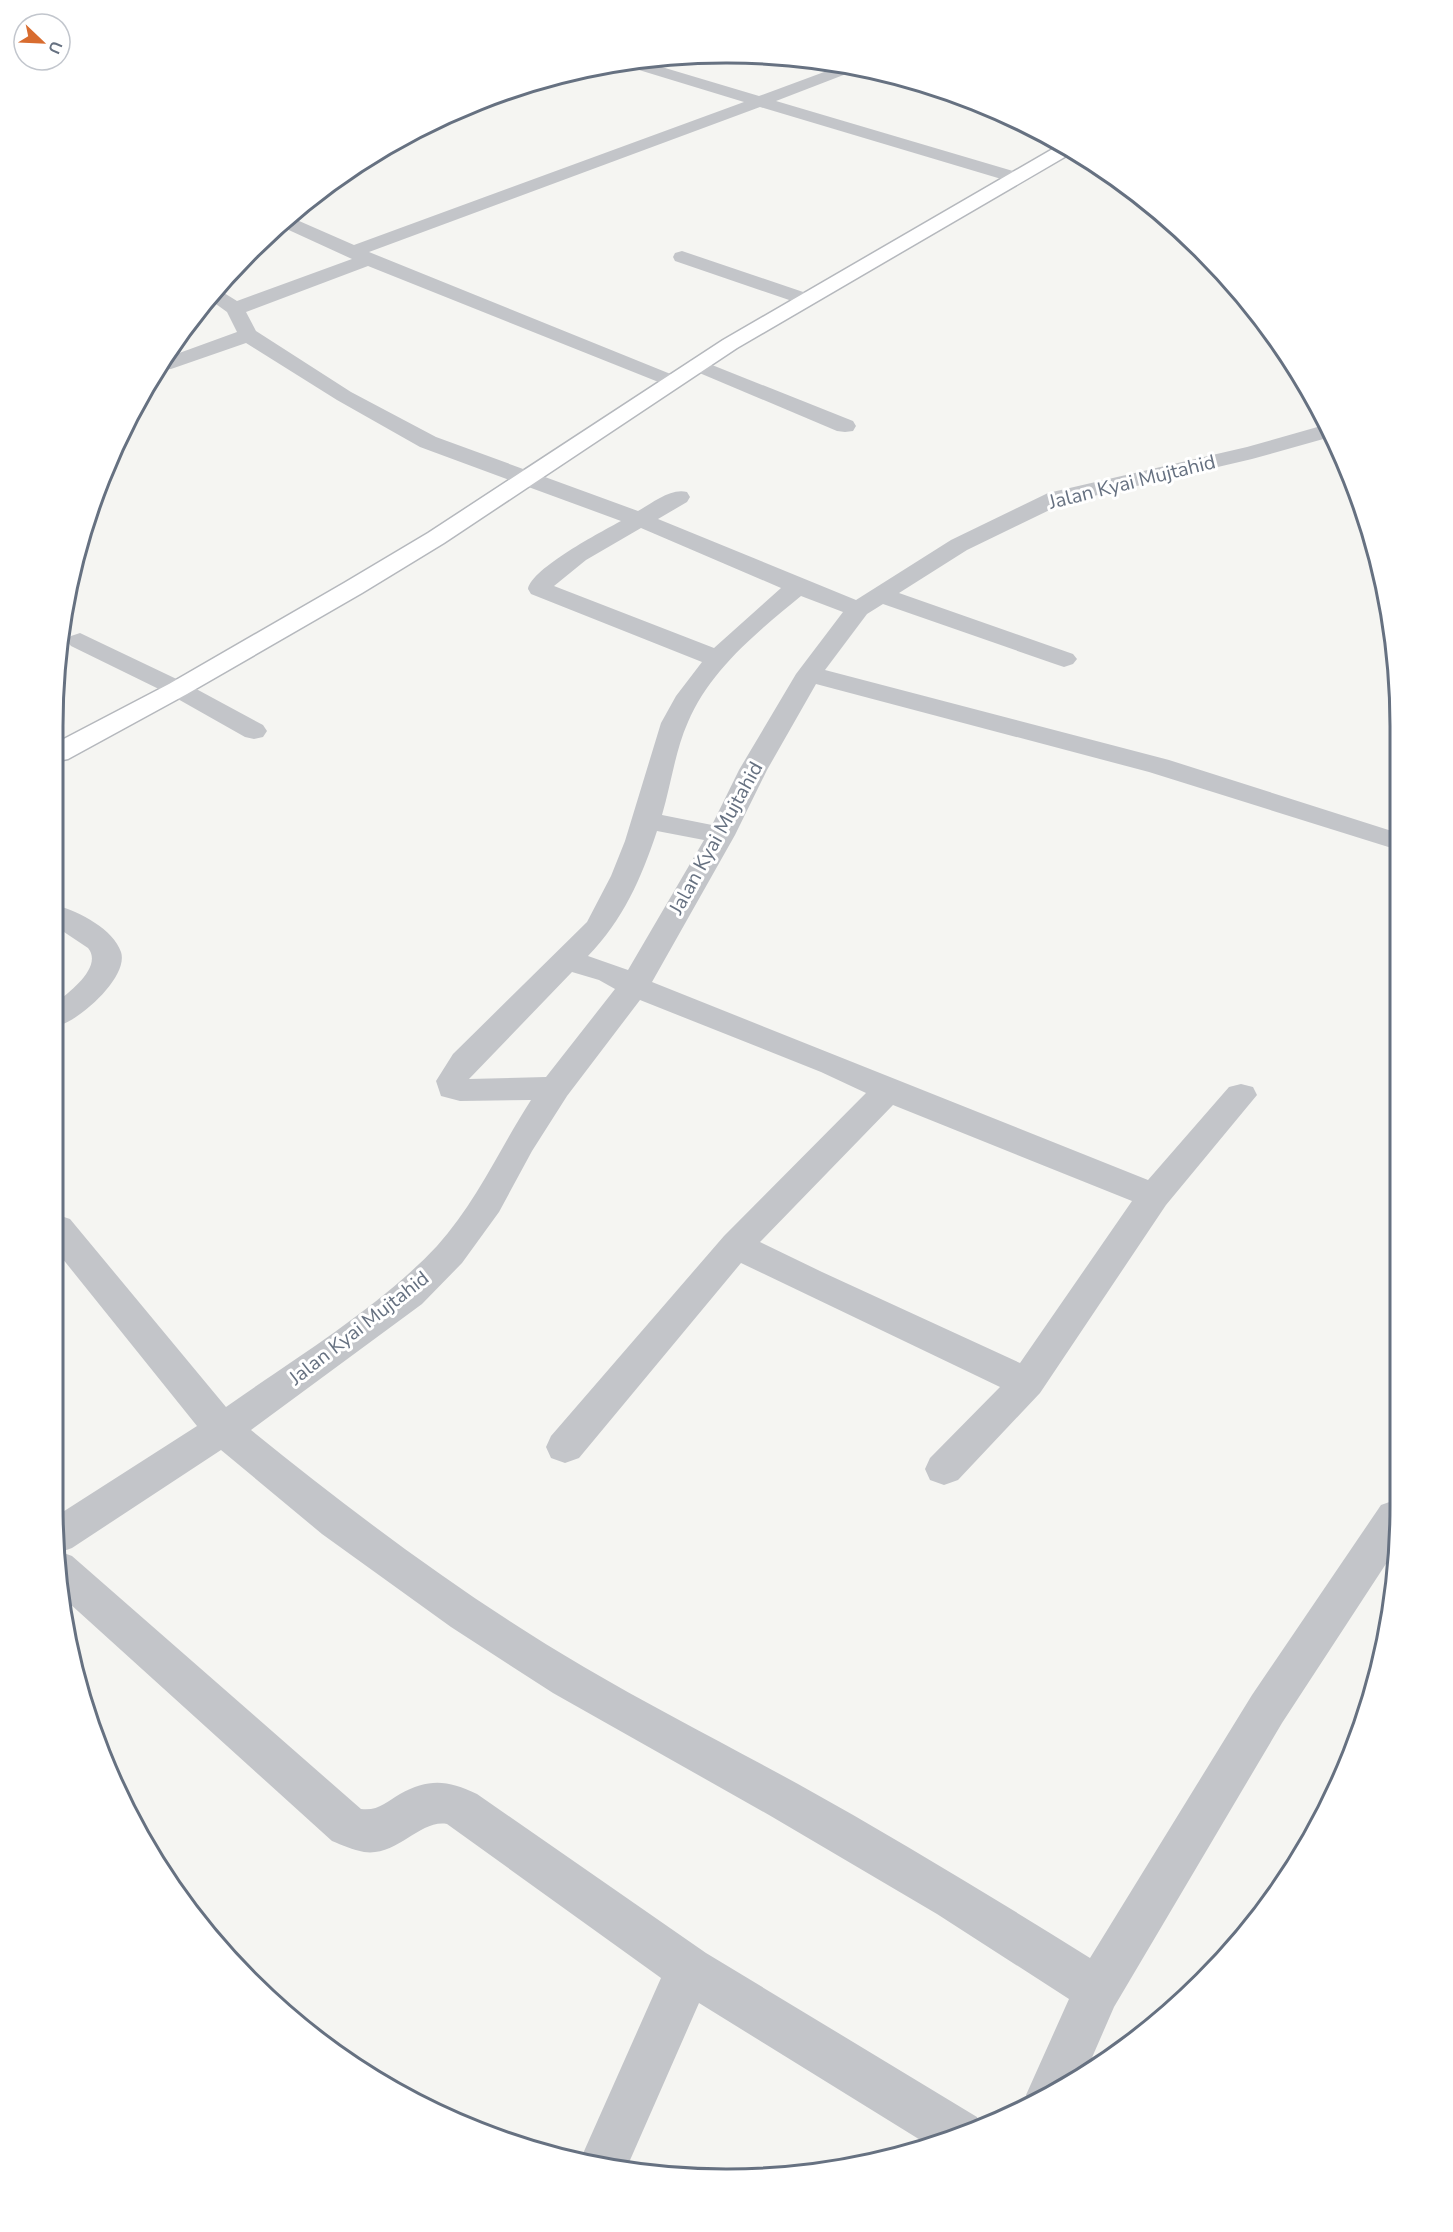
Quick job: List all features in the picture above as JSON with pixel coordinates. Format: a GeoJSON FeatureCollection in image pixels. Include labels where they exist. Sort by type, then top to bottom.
{"type":"FeatureCollection","features":[{"type":"Feature","properties":{"kind":"street"},"geometry":{"type":"LineString","coordinates":[[648,68],[1014,177]]}},
{"type":"Feature","properties":{"kind":"street"},"geometry":{"type":"LineString","coordinates":[[235,309],[360,255],[838,73]]}},
{"type":"Feature","properties":{"kind":"street"},"geometry":{"type":"LineString","coordinates":[[63,750],[178,689],[381,571],[697,364],[1059,153]]}},
{"type":"Feature","properties":{"kind":"street"},"geometry":{"type":"LineString","coordinates":[[293,225],[360,255],[671,381]]}},
{"type":"Feature","properties":{"kind":"street"},"geometry":{"type":"LineString","coordinates":[[682,258],[806,299]]}},
{"type":"Feature","properties":{"kind":"street"},"geometry":{"type":"LineString","coordinates":[[221,298],[235,309],[248,334],[344,396],[428,442],[641,520],[804,588],[1064,659]]}},
{"type":"Feature","properties":{"kind":"street"},"geometry":{"type":"LineString","coordinates":[[173,362],[248,334]]}},
{"type":"Feature","properties":{"kind":"street"},"geometry":{"type":"LineString","coordinates":[[697,364],[845,426]]}},
{"type":"Feature","properties":{"kind":"street","name":"Jalan Kyai Mujtahid"},"geometry":{"type":"LineString","coordinates":[[64,1532],[210,1415],[362,1329],[429,1276],[472,1226],[542,1088],[622,980],[753,770],[809,674],[860,602],[959,545],[1056,498],[1322,434]]}},
{"type":"Feature","properties":{"kind":"street"},"geometry":{"type":"LineString","coordinates":[[679,496],[578,555],[541,584],[540,589],[718,659]]}},
{"type":"Feature","properties":{"kind":"street"},"geometry":{"type":"LineString","coordinates":[[542,1088],[454,1089],[451,1084],[452,1078],[490,1034],[572,961],[613,905],[654,822],[677,717],[698,683],[745,630],[804,588]]}},
{"type":"Feature","properties":{"kind":"street"},"geometry":{"type":"LineString","coordinates":[[80,640],[178,689],[254,731]]}},
{"type":"Feature","properties":{"kind":"street"},"geometry":{"type":"LineString","coordinates":[[809,674],[1159,766],[1390,839]]}},
{"type":"Feature","properties":{"kind":"street"},"geometry":{"type":"LineString","coordinates":[[654,822],[712,834]]}},
{"type":"Feature","properties":{"kind":"street"},"geometry":{"type":"LineString","coordinates":[[63,918],[99,941],[106,951],[107,960],[101,976],[81,998],[63,1012]]}},
{"type":"Feature","properties":{"kind":"street"},"geometry":{"type":"LineString","coordinates":[[572,961],[832,1064],[888,1090],[1154,1196]]}},
{"type":"Feature","properties":{"kind":"street"},"geometry":{"type":"LineString","coordinates":[[565,1447],[736,1245],[888,1090]]}},
{"type":"Feature","properties":{"kind":"street"},"geometry":{"type":"LineString","coordinates":[[944,1470],[1027,1383],[1154,1196],[1241,1095]]}},
{"type":"Feature","properties":{"kind":"street"},"geometry":{"type":"LineString","coordinates":[[63,1234],[210,1415],[336,1522],[466,1614],[568,1680],[785,1800],[943,1892],[1097,1990]]}},
{"type":"Feature","properties":{"kind":"street"},"geometry":{"type":"LineString","coordinates":[[736,1245],[799,1277],[1027,1383]]}},
{"type":"Feature","properties":{"kind":"street"},"geometry":{"type":"LineString","coordinates":[[1057,2080],[1097,1990],[1268,1709],[1390,1525]]}},
{"type":"Feature","properties":{"kind":"street"},"geometry":{"type":"LineString","coordinates":[[67,1576],[348,1826],[364,1832],[380,1830],[391,1826],[425,1804],[437,1802],[459,1807],[474,1815],[689,1970],[950,2130]]}},
{"type":"Feature","properties":{"kind":"street"},"geometry":{"type":"LineString","coordinates":[[606,2157],[689,1970]]}}]}
